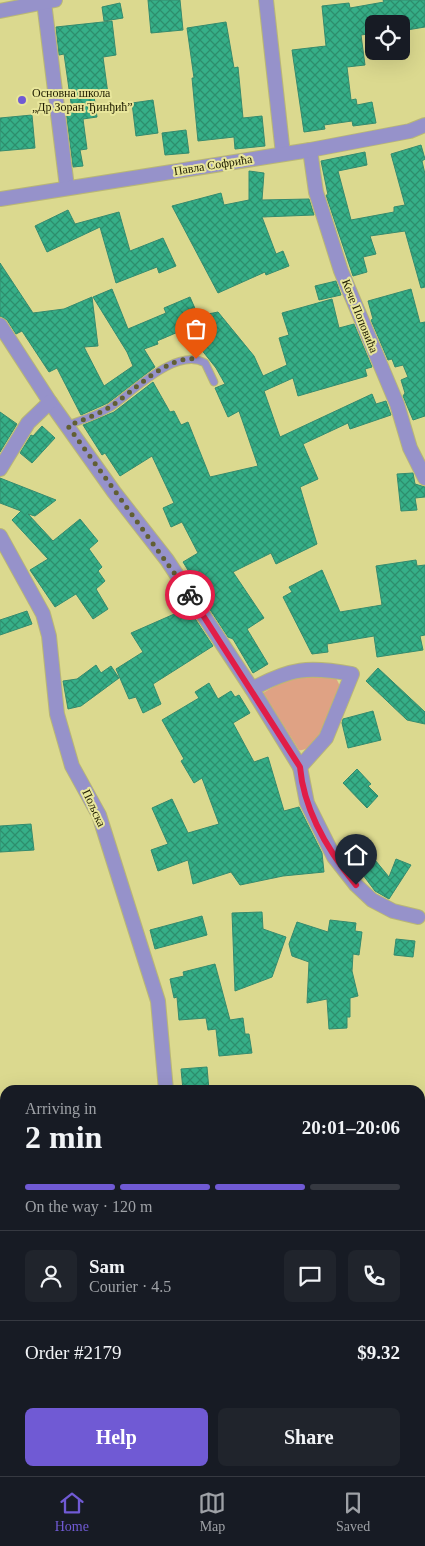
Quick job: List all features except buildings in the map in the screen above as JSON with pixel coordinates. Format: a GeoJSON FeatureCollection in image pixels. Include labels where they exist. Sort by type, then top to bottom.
{"type":"FeatureCollection","features":[{"type":"Feature","properties":{"kind":"street"},"geometry":{"type":"LineString","coordinates":[[266,0],[283,154]]}},
{"type":"Feature","properties":{"kind":"street"},"geometry":{"type":"LineString","coordinates":[[0,11],[50,1],[67,188]]}},
{"type":"Feature","properties":{"kind":"street","name":"Павла Софрића"},"geometry":{"type":"LineString","coordinates":[[0,199],[310,150],[410,131],[425,125]]}},
{"type":"Feature","properties":{"kind":"street","name":"Коче Поповића"},"geometry":{"type":"LineString","coordinates":[[310,150],[316,192],[341,271],[397,404],[410,448],[425,478]]}},
{"type":"Feature","properties":{"kind":"street"},"geometry":{"type":"LineString","coordinates":[[0,325],[50,402],[114,492],[167,560],[252,689],[300,767],[302,783],[316,823],[345,872],[364,893],[382,906],[393,911],[418,917]]}},
{"type":"Feature","properties":{"kind":"street"},"geometry":{"type":"LineString","coordinates":[[0,470],[28,423],[50,402]]}},
{"type":"Feature","properties":{"kind":"street","name":"Пољска"},"geometry":{"type":"LineString","coordinates":[[0,536],[43,614],[50,636],[59,723],[72,766],[99,814],[158,1001],[166,1085]]}},
{"type":"Feature","properties":{"kind":"street"},"geometry":{"type":"LineString","coordinates":[[252,689],[276,676],[301,670],[319,668],[352,674],[326,738],[300,767]]}},
{"type":"Feature","properties":{"kind":"lane"},"geometry":{"type":"LineString","coordinates":[[68,426],[110,407],[157,372],[183,360],[196,359],[205,363],[214,382]]}},
{"type":"Feature","properties":{"kind":"shaded area"},"geometry":{"type":"Polygon","coordinates":[[[309,675],[336,678],[341,688],[319,736],[306,749],[299,750],[263,693],[280,683],[309,675]]]}},
{"type":"Feature","properties":{"kind":"way so far"},"geometry":{"type":"LineString","coordinates":[[190,595],[167,560],[114,492],[68,426],[110,407],[157,372],[183,360],[196,359]]}},
{"type":"Feature","properties":{"kind":"place","name":"Основна школа „Др Зоран Ђинђић”"},"geometry":{"type":"Point","coordinates":[22,100]}},
{"type":"Feature","properties":{"kind":"route"},"geometry":{"type":"LineString","coordinates":[[190,595],[252,689],[300,767],[302,783],[308,803],[325,842],[356,885]]}}]}
